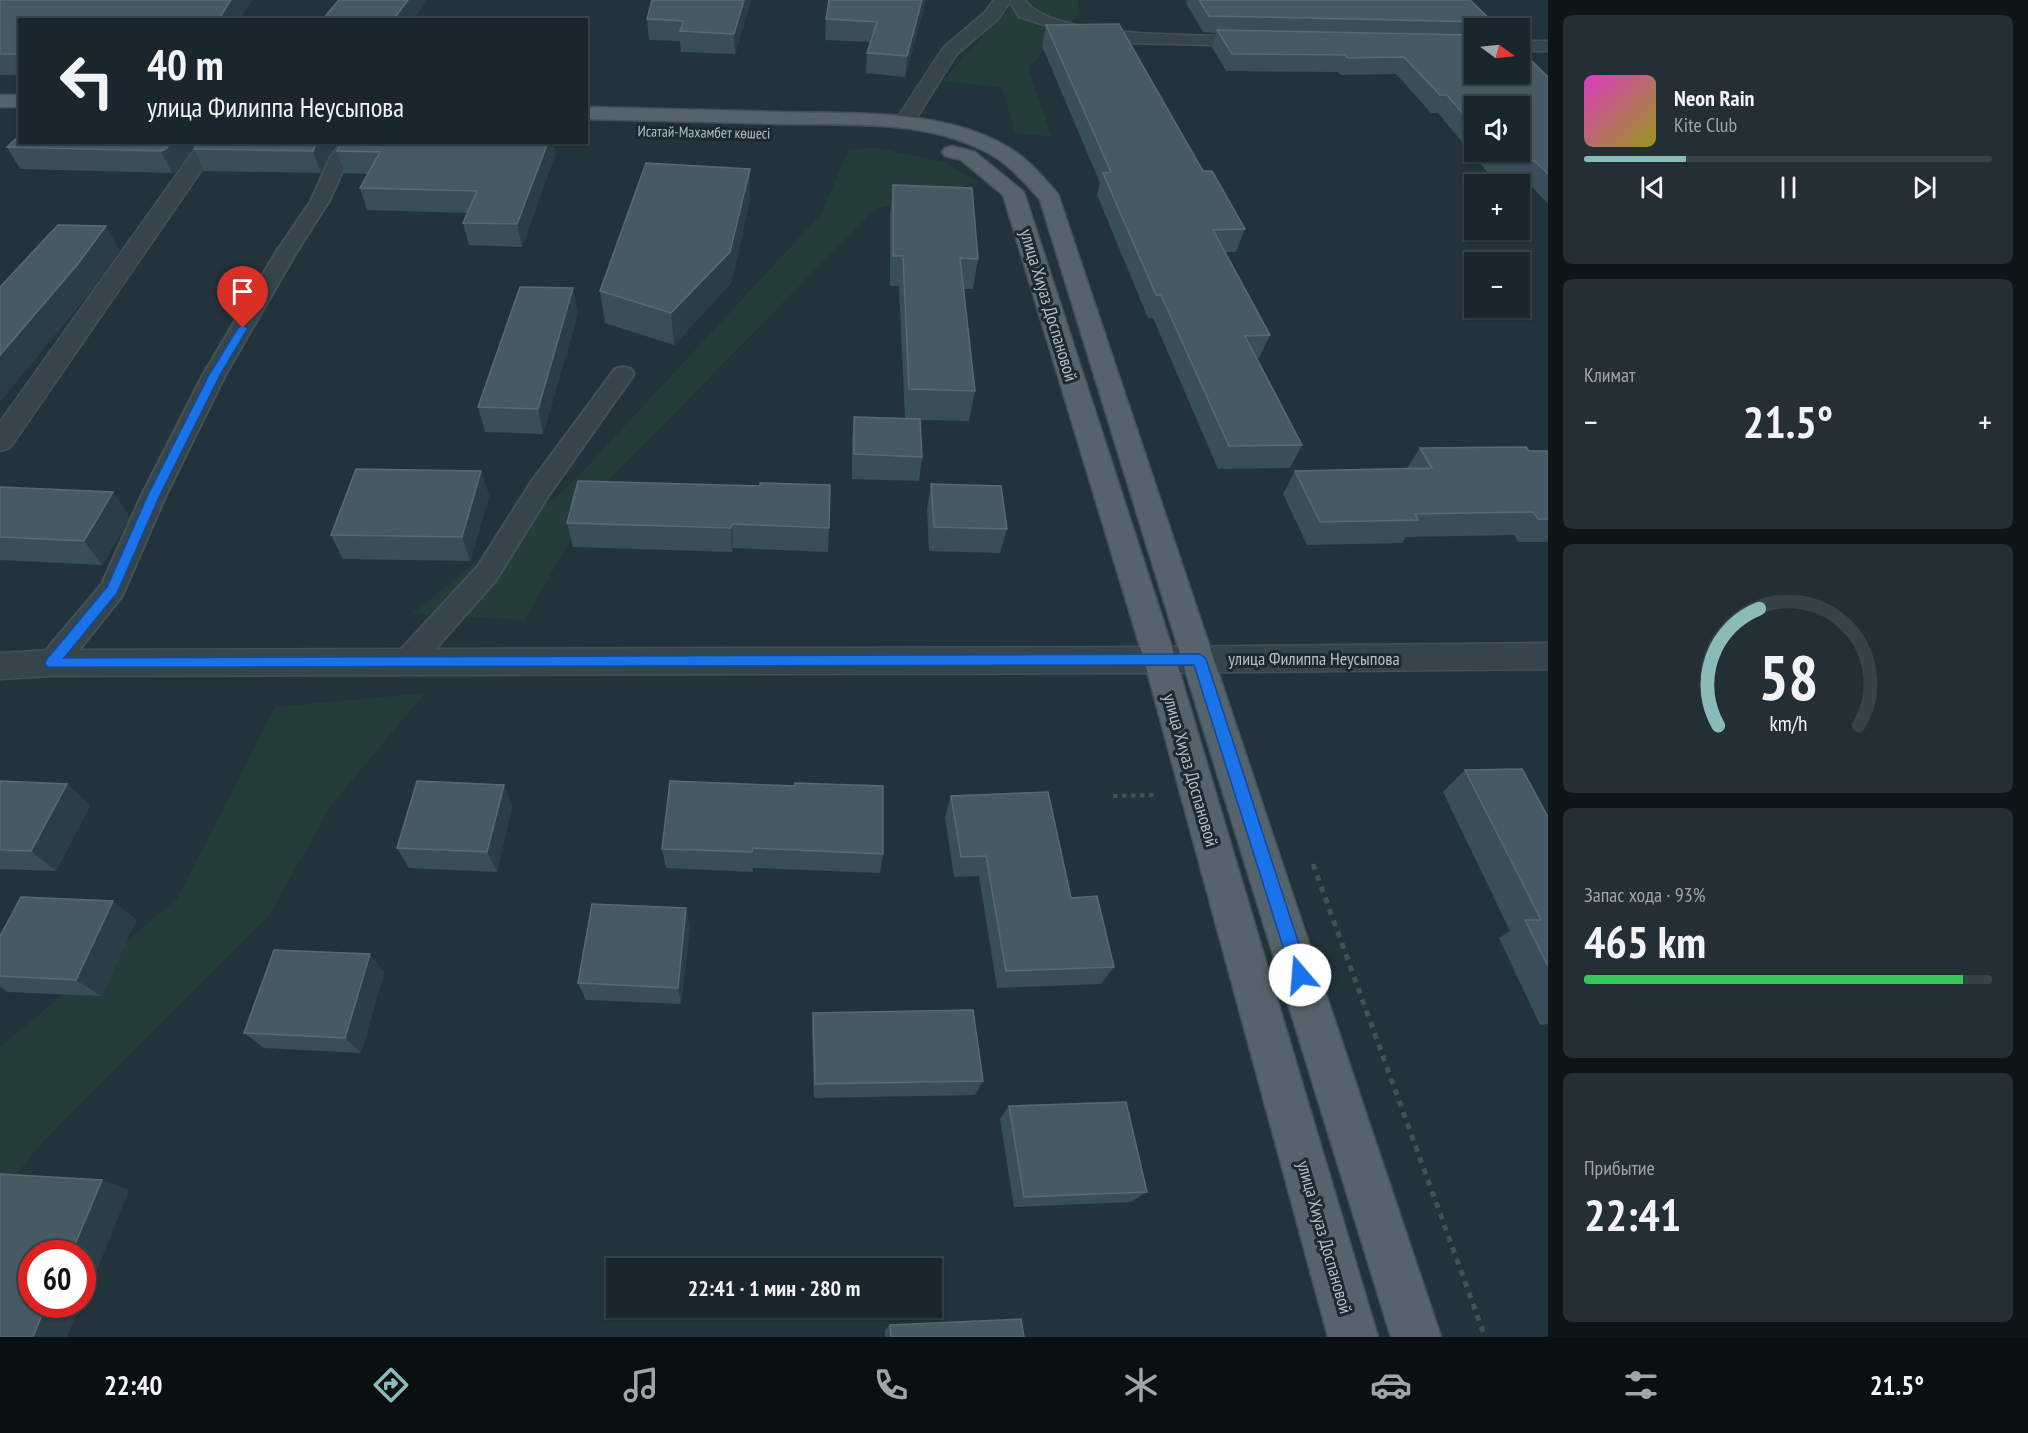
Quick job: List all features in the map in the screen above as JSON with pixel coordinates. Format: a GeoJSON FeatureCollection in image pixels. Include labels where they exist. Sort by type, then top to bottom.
{"type":"FeatureCollection","features":[{"type":"Feature","properties":{"kind":"main road"},"geometry":{"type":"LineString","coordinates":[[0,101],[18,101]]}},
{"type":"Feature","properties":{"kind":"main road","name":"улица Хиуаз Доспановой"},"geometry":{"type":"LineString","coordinates":[[588,113],[904,123],[981,141],[1023,167],[1050,199],[1200,659],[1416,1337]]}},
{"type":"Feature","properties":{"kind":"main road"},"geometry":{"type":"LineString","coordinates":[[0,119],[18,119]]}},
{"type":"Feature","properties":{"kind":"main road","name":"Исатай-Махамбет көшесі"},"geometry":{"type":"LineString","coordinates":[[588,129],[878,136],[918,142],[968,156]]}},
{"type":"Feature","properties":{"kind":"main road","name":"улица Хиуаз Доспановой"},"geometry":{"type":"LineString","coordinates":[[968,156],[1013,192],[1160,660],[1353,1337]]}},
{"type":"Feature","properties":{"kind":"street"},"geometry":{"type":"LineString","coordinates":[[904,123],[949,52],[983,23],[1003,0]]}},
{"type":"Feature","properties":{"kind":"street"},"geometry":{"type":"LineString","coordinates":[[1017,0],[1025,14],[1093,33],[1123,38],[1275,41]]}},
{"type":"Feature","properties":{"kind":"street"},"geometry":{"type":"LineString","coordinates":[[1530,46],[1548,46]]}},
{"type":"Feature","properties":{"kind":"street"},"geometry":{"type":"LineString","coordinates":[[0,442],[210,144]]}},
{"type":"Feature","properties":{"kind":"street","name":"улица Филиппа Неусыпова"},"geometry":{"type":"LineString","coordinates":[[0,666],[52,663],[1160,660],[1548,656]]}},
{"type":"Feature","properties":{"kind":"lane"},"geometry":{"type":"LineString","coordinates":[[52,663],[113,590],[153,497],[214,375],[287,251],[321,201],[339,158],[350,144]]}},
{"type":"Feature","properties":{"kind":"lane"},"geometry":{"type":"LineString","coordinates":[[406,663],[487,573],[539,490],[623,374]]}},
{"type":"Feature","properties":{"kind":"green space"},"geometry":{"type":"Polygon","coordinates":[[[1016,0],[1078,0],[1080,13],[1028,68],[1052,137],[1015,133],[1002,87],[942,81],[1016,0]]]}},
{"type":"Feature","properties":{"kind":"green space"},"geometry":{"type":"Polygon","coordinates":[[[877,148],[943,162],[980,182],[875,209],[597,492],[525,620],[412,614],[570,485],[821,214],[849,149],[877,148]]]}},
{"type":"Feature","properties":{"kind":"green space"},"geometry":{"type":"Polygon","coordinates":[[[425,693],[332,804],[269,915],[39,1146],[0,1195],[0,1047],[177,899],[275,707],[425,693]]]}},
{"type":"Feature","properties":{"kind":"building"},"geometry":{"type":"Polygon","coordinates":[[[0,0],[231,0],[219,18],[18,18],[18,54],[0,54],[0,0]]]}},
{"type":"Feature","properties":{"kind":"building"},"geometry":{"type":"Polygon","coordinates":[[[339,0],[408,0],[394,18],[324,18],[339,0]]]}},
{"type":"Feature","properties":{"kind":"building"},"geometry":{"type":"Polygon","coordinates":[[[652,0],[744,0],[734,34],[680,31],[684,21],[647,19],[652,0]]]}},
{"type":"Feature","properties":{"kind":"building"},"geometry":{"type":"Polygon","coordinates":[[[829,0],[922,0],[907,56],[867,53],[877,22],[826,19],[829,0]]]}},
{"type":"Feature","properties":{"kind":"building"},"geometry":{"type":"Polygon","coordinates":[[[1199,0],[1470,0],[1489,18],[1464,18],[1464,22],[1209,16],[1199,0]]]}},
{"type":"Feature","properties":{"kind":"building"},"geometry":{"type":"Polygon","coordinates":[[[1119,24],[1203,171],[1212,171],[1245,229],[1213,230],[1270,335],[1245,336],[1302,445],[1229,446],[1161,295],[1156,295],[1103,173],[1111,172],[1046,25],[1119,24]]]}},
{"type":"Feature","properties":{"kind":"building"},"geometry":{"type":"Polygon","coordinates":[[[1217,30],[1464,35],[1464,84],[1530,84],[1530,59],[1548,77],[1548,174],[1535,161],[1530,161],[1530,96],[1464,96],[1464,115],[1447,95],[1440,95],[1404,57],[1348,58],[1345,55],[1232,54],[1217,30]]]}},
{"type":"Feature","properties":{"kind":"building"},"geometry":{"type":"Polygon","coordinates":[[[18,137],[18,144],[170,144],[161,151],[7,147],[18,137]]]}},
{"type":"Feature","properties":{"kind":"building"},"geometry":{"type":"Polygon","coordinates":[[[197,144],[316,144],[313,151],[194,149],[197,144]]]}},
{"type":"Feature","properties":{"kind":"building"},"geometry":{"type":"Polygon","coordinates":[[[341,144],[547,144],[517,224],[463,223],[477,191],[360,188],[380,152],[337,151],[341,144]]]}},
{"type":"Feature","properties":{"kind":"building"},"geometry":{"type":"Polygon","coordinates":[[[646,163],[750,169],[730,252],[671,313],[600,291],[646,163]]]}},
{"type":"Feature","properties":{"kind":"building"},"geometry":{"type":"Polygon","coordinates":[[[893,185],[972,188],[978,259],[960,258],[975,391],[909,389],[903,256],[893,256],[893,185]]]}},
{"type":"Feature","properties":{"kind":"building"},"geometry":{"type":"Polygon","coordinates":[[[58,225],[106,226],[77,265],[0,355],[0,287],[58,225]]]}},
{"type":"Feature","properties":{"kind":"building"},"geometry":{"type":"Polygon","coordinates":[[[520,287],[573,288],[538,409],[478,407],[520,287]]]}},
{"type":"Feature","properties":{"kind":"building"},"geometry":{"type":"Polygon","coordinates":[[[854,417],[920,419],[922,457],[854,454],[854,417]]]}},
{"type":"Feature","properties":{"kind":"building"},"geometry":{"type":"Polygon","coordinates":[[[1526,447],[1529,451],[1548,451],[1548,519],[1538,519],[1533,512],[1415,514],[1418,520],[1320,522],[1295,471],[1432,468],[1420,448],[1526,447]]]}},
{"type":"Feature","properties":{"kind":"building"},"geometry":{"type":"Polygon","coordinates":[[[356,469],[481,471],[462,537],[331,535],[356,469]]]}},
{"type":"Feature","properties":{"kind":"building"},"geometry":{"type":"Polygon","coordinates":[[[578,481],[760,486],[760,483],[830,485],[829,528],[732,524],[731,528],[567,523],[578,481]]]}},
{"type":"Feature","properties":{"kind":"building"},"geometry":{"type":"Polygon","coordinates":[[[931,484],[1001,486],[1007,529],[934,527],[931,484]]]}},
{"type":"Feature","properties":{"kind":"building"},"geometry":{"type":"Polygon","coordinates":[[[0,487],[113,492],[84,541],[0,537],[0,487]]]}},
{"type":"Feature","properties":{"kind":"building"},"geometry":{"type":"Polygon","coordinates":[[[1522,769],[1548,817],[1548,966],[1525,920],[1541,920],[1465,770],[1522,769]]]}},
{"type":"Feature","properties":{"kind":"building"},"geometry":{"type":"Polygon","coordinates":[[[0,781],[67,784],[31,851],[0,850],[0,781]]]}},
{"type":"Feature","properties":{"kind":"building"},"geometry":{"type":"Polygon","coordinates":[[[417,781],[504,785],[487,852],[397,848],[417,781]]]}},
{"type":"Feature","properties":{"kind":"building"},"geometry":{"type":"Polygon","coordinates":[[[670,781],[795,786],[795,783],[883,786],[883,854],[753,848],[752,852],[662,849],[670,781]]]}},
{"type":"Feature","properties":{"kind":"building"},"geometry":{"type":"Polygon","coordinates":[[[1048,792],[1071,898],[1097,896],[1114,967],[1006,971],[986,856],[961,857],[951,796],[1048,792]]]}},
{"type":"Feature","properties":{"kind":"building"},"geometry":{"type":"Polygon","coordinates":[[[21,897],[113,901],[76,980],[0,976],[0,936],[21,897]]]}},
{"type":"Feature","properties":{"kind":"building"},"geometry":{"type":"Polygon","coordinates":[[[592,904],[686,908],[678,988],[578,983],[592,904]]]}},
{"type":"Feature","properties":{"kind":"building"},"geometry":{"type":"Polygon","coordinates":[[[274,950],[370,954],[345,1038],[244,1033],[274,950]]]}},
{"type":"Feature","properties":{"kind":"building"},"geometry":{"type":"Polygon","coordinates":[[[973,1010],[983,1081],[815,1084],[813,1013],[973,1010]]]}},
{"type":"Feature","properties":{"kind":"building"},"geometry":{"type":"Polygon","coordinates":[[[1126,1102],[1147,1192],[1024,1197],[1009,1106],[1126,1102]]]}},
{"type":"Feature","properties":{"kind":"building"},"geometry":{"type":"Polygon","coordinates":[[[0,1174],[102,1180],[77,1240],[18,1240],[18,1318],[41,1318],[33,1337],[0,1337],[0,1174]]]}},
{"type":"Feature","properties":{"kind":"building"},"geometry":{"type":"Polygon","coordinates":[[[1021,1319],[1024,1337],[891,1337],[890,1325],[1021,1319]]]}},
{"type":"Feature","properties":{"kind":"route"},"geometry":{"type":"LineString","coordinates":[[243,328],[214,375],[153,497],[113,590],[52,663],[1200,659],[1300,975]]}}]}
